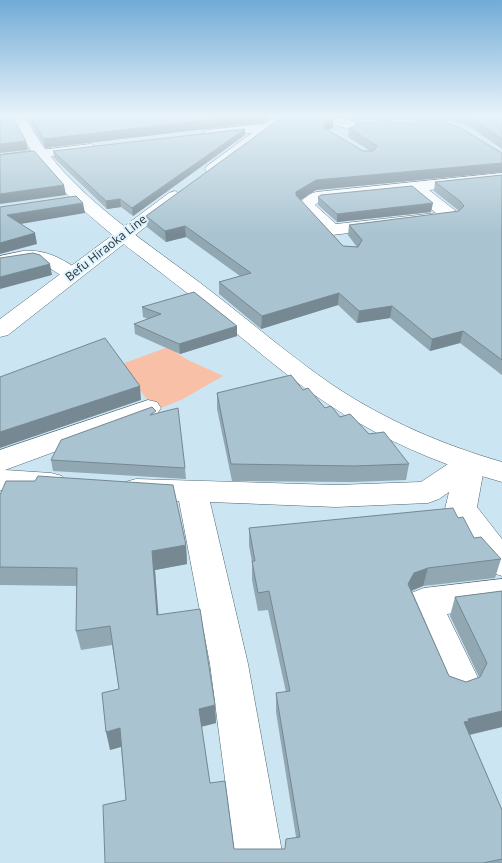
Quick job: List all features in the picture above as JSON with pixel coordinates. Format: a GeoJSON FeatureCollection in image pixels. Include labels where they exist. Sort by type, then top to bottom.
{"type":"FeatureCollection","features":[{"type":"Feature","properties":{"kind":"street"},"geometry":{"type":"LineString","coordinates":[[0,159],[38,154]]}},
{"type":"Feature","properties":{"kind":"street"},"geometry":{"type":"LineString","coordinates":[[40,154],[65,182],[123,234],[318,387],[370,418],[470,463],[502,472]]}},
{"type":"Feature","properties":{"kind":"street","name":"Befu Hiraoka Line"},"geometry":{"type":"LineString","coordinates":[[0,330],[123,234],[231,154]]}},
{"type":"Feature","properties":{"kind":"street"},"geometry":{"type":"LineString","coordinates":[[344,245],[332,230],[305,204],[316,198],[502,178]]}},
{"type":"Feature","properties":{"kind":"street"},"geometry":{"type":"LineString","coordinates":[[332,230],[451,216],[416,188]]}},
{"type":"Feature","properties":{"kind":"street"},"geometry":{"type":"LineString","coordinates":[[67,202],[86,199]]}},
{"type":"Feature","properties":{"kind":"street"},"geometry":{"type":"LineString","coordinates":[[0,262],[31,255],[47,257],[72,274]]}},
{"type":"Feature","properties":{"kind":"street"},"geometry":{"type":"LineString","coordinates":[[0,462],[5,458],[148,408]]}},
{"type":"Feature","properties":{"kind":"street"},"geometry":{"type":"LineString","coordinates":[[0,480],[192,492],[336,496],[428,492],[470,463]]}},
{"type":"Feature","properties":{"kind":"street"},"geometry":{"type":"LineString","coordinates":[[470,463],[461,509],[502,563]]}},
{"type":"Feature","properties":{"kind":"street"},"geometry":{"type":"LineString","coordinates":[[192,492],[229,664],[260,863]]}},
{"type":"Feature","properties":{"kind":"street"},"geometry":{"type":"LineString","coordinates":[[459,680],[424,604],[502,593]]}},
{"type":"Feature","properties":{"kind":"shaded area"},"geometry":{"type":"Polygon","coordinates":[[[168,347],[186,359],[223,376],[183,399],[156,410],[119,365],[168,347]]]}},
{"type":"Feature","properties":{"kind":"building"},"geometry":{"type":"Polygon","coordinates":[[[37,154],[64,185],[0,194],[0,155],[37,154]]]}},
{"type":"Feature","properties":{"kind":"building"},"geometry":{"type":"Polygon","coordinates":[[[56,154],[209,154],[132,208],[120,199],[106,201],[56,154]]]}},
{"type":"Feature","properties":{"kind":"building"},"geometry":{"type":"Polygon","coordinates":[[[231,154],[502,154],[502,163],[316,180],[296,192],[296,195],[343,246],[358,247],[362,240],[349,225],[459,211],[464,206],[435,182],[502,175],[502,360],[463,331],[432,339],[392,306],[359,311],[339,293],[262,316],[219,282],[251,273],[185,226],[165,231],[146,216],[231,154]]]}},
{"type":"Feature","properties":{"kind":"building"},"geometry":{"type":"Polygon","coordinates":[[[412,186],[433,203],[337,214],[318,197],[321,195],[412,186]]]}},
{"type":"Feature","properties":{"kind":"building"},"geometry":{"type":"Polygon","coordinates":[[[76,196],[83,203],[7,215],[35,233],[0,243],[0,207],[76,196]]]}},
{"type":"Feature","properties":{"kind":"building"},"geometry":{"type":"Polygon","coordinates":[[[33,253],[40,255],[50,264],[0,277],[0,258],[33,253]]]}},
{"type":"Feature","properties":{"kind":"building"},"geometry":{"type":"Polygon","coordinates":[[[194,292],[237,326],[179,344],[134,324],[161,314],[142,307],[194,292]]]}},
{"type":"Feature","properties":{"kind":"building"},"geometry":{"type":"Polygon","coordinates":[[[105,338],[140,386],[0,432],[0,377],[105,338]]]}},
{"type":"Feature","properties":{"kind":"building"},"geometry":{"type":"Polygon","coordinates":[[[291,375],[303,390],[308,388],[325,408],[331,406],[340,417],[350,414],[369,434],[384,432],[409,464],[354,466],[231,464],[217,393],[291,375]]]}},
{"type":"Feature","properties":{"kind":"building"},"geometry":{"type":"Polygon","coordinates":[[[152,407],[156,411],[150,415],[178,408],[185,468],[51,460],[61,440],[152,407]]]}},
{"type":"Feature","properties":{"kind":"building"},"geometry":{"type":"Polygon","coordinates":[[[38,476],[173,485],[186,545],[152,551],[157,615],[200,609],[215,705],[199,709],[210,783],[225,781],[234,849],[285,849],[286,839],[300,837],[276,693],[290,691],[269,591],[258,593],[252,561],[255,561],[249,528],[453,508],[458,518],[463,517],[474,538],[481,537],[501,559],[428,568],[414,573],[408,584],[449,676],[466,682],[480,677],[487,663],[455,597],[502,591],[502,711],[468,719],[469,721],[464,722],[502,810],[502,859],[483,863],[105,863],[103,805],[126,800],[120,728],[106,732],[102,693],[119,689],[110,626],[76,631],[77,568],[0,567],[0,495],[6,481],[35,481],[38,476]]]}}]}
